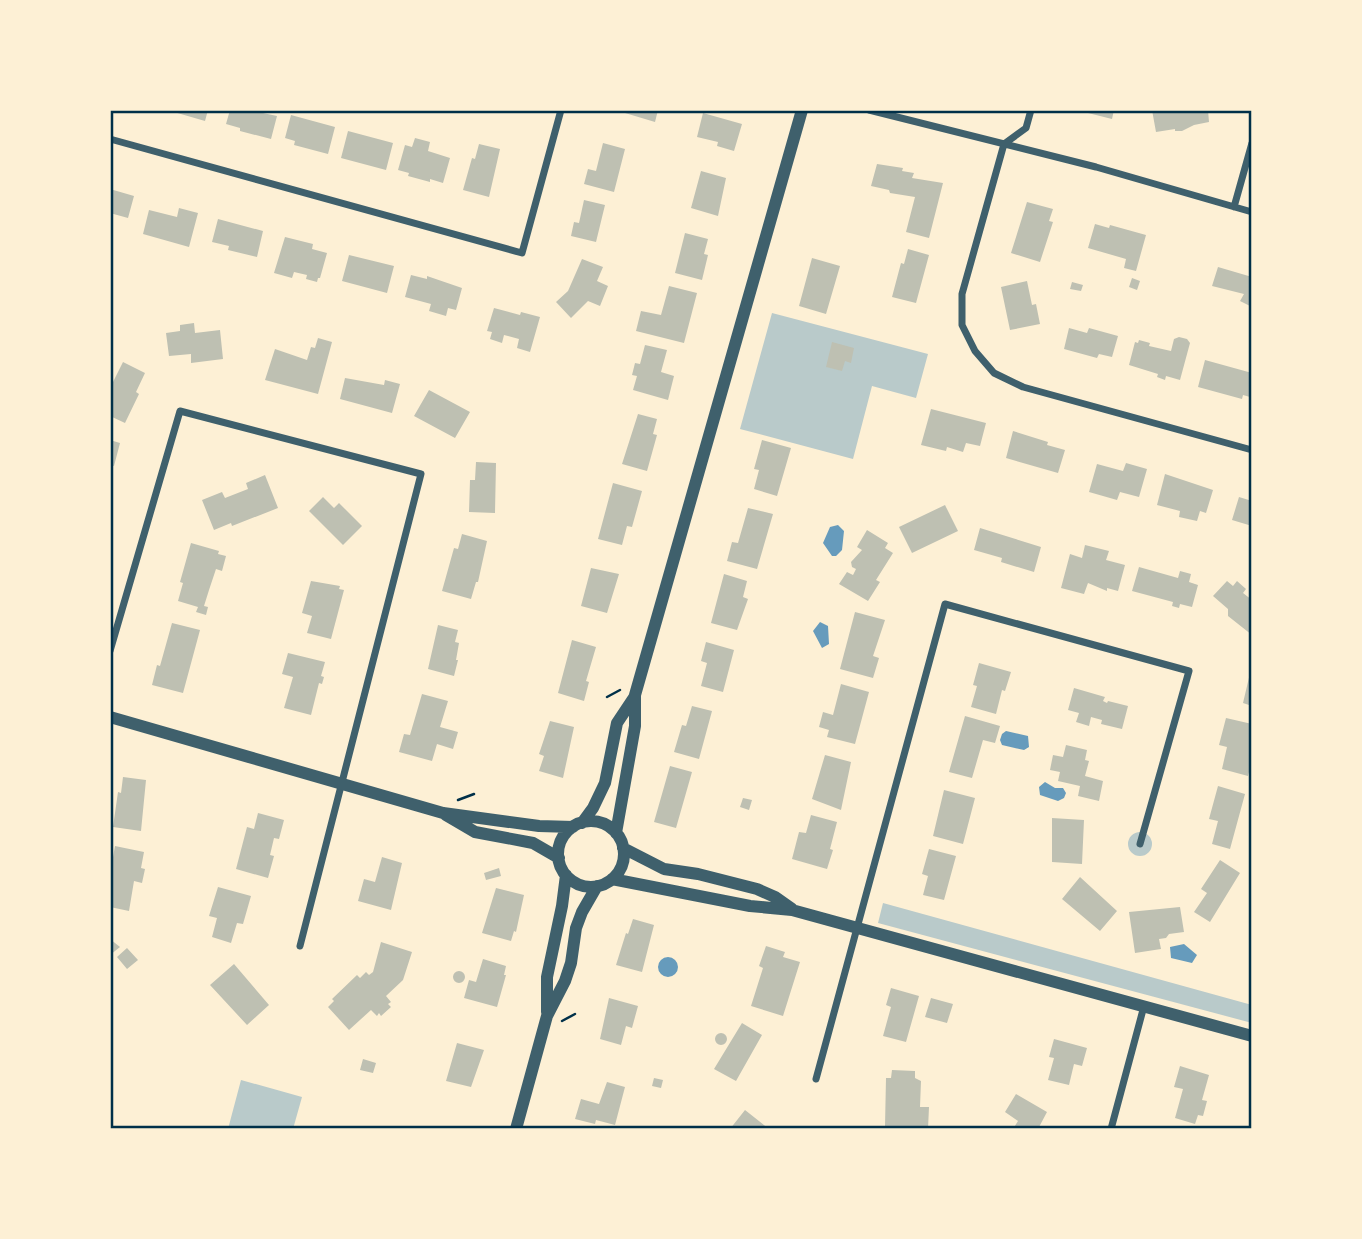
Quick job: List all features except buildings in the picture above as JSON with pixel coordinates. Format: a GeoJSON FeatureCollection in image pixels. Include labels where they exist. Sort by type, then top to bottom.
{"type":"FeatureCollection","features":[{"type":"Feature","properties":{"kind":"street"},"geometry":{"type":"LineString","coordinates":[[110,139],[522,253],[561,110]]}},
{"type":"Feature","properties":{"kind":"street"},"geometry":{"type":"LineString","coordinates":[[616,833],[635,726],[635,695],[802,110]]}},
{"type":"Feature","properties":{"kind":"street"},"geometry":{"type":"LineString","coordinates":[[869,110],[1096,167],[1252,212]]}},
{"type":"Feature","properties":{"kind":"street"},"geometry":{"type":"LineString","coordinates":[[1031,110],[1026,128],[1004,144],[962,294],[962,325],[975,351],[994,373],[1023,387],[1252,450]]}},
{"type":"Feature","properties":{"kind":"street"},"geometry":{"type":"LineString","coordinates":[[1234,207],[1252,143]]}},
{"type":"Feature","properties":{"kind":"street"},"geometry":{"type":"LineString","coordinates":[[110,651],[180,411],[421,474],[300,946]]}},
{"type":"Feature","properties":{"kind":"street"},"geometry":{"type":"LineString","coordinates":[[816,1079],[945,604],[1189,671],[1140,844]]}},
{"type":"Feature","properties":{"kind":"street"},"geometry":{"type":"LineString","coordinates":[[547,1016],[547,977],[566,875],[559,858],[561,840],[593,808],[605,783],[617,723],[635,695]]}},
{"type":"Feature","properties":{"kind":"street"},"geometry":{"type":"LineString","coordinates":[[110,717],[443,813],[539,826],[600,823],[616,833],[623,848],[622,865],[612,879],[597,886],[580,885],[566,875]]}},
{"type":"Feature","properties":{"kind":"street"},"geometry":{"type":"LineString","coordinates":[[443,813],[475,832],[533,844],[559,858]]}},
{"type":"Feature","properties":{"kind":"street"},"geometry":{"type":"LineString","coordinates":[[623,848],[664,869],[698,874],[757,890],[775,897],[792,909]]}},
{"type":"Feature","properties":{"kind":"street"},"geometry":{"type":"LineString","coordinates":[[612,879],[750,905],[792,909],[1252,1036]]}},
{"type":"Feature","properties":{"kind":"street"},"geometry":{"type":"LineString","coordinates":[[516,1129],[547,1016],[565,981],[582,912],[597,886]]}},
{"type":"Feature","properties":{"kind":"street"},"geometry":{"type":"LineString","coordinates":[[1111,1129],[1144,1006]]}},
{"type":"Feature","properties":{"kind":"shaded area"},"geometry":{"type":"Polygon","coordinates":[[[772,313],[928,354],[916,398],[872,386],[853,459],[740,429],[772,313]]]}},
{"type":"Feature","properties":{"kind":"shaded area"},"geometry":{"type":"Polygon","coordinates":[[[1140,832],[1149,835],[1152,844],[1149,853],[1140,856],[1131,853],[1128,844],[1131,835],[1140,832]]]}},
{"type":"Feature","properties":{"kind":"shaded area"},"geometry":{"type":"Polygon","coordinates":[[[883,903],[1252,1005],[1252,1023],[878,923],[883,903]]]}},
{"type":"Feature","properties":{"kind":"shaded area"},"geometry":{"type":"Polygon","coordinates":[[[241,1080],[302,1097],[293,1129],[228,1129],[241,1080]]]}},
{"type":"Feature","properties":{"kind":"water"},"geometry":{"type":"Polygon","coordinates":[[[838,525],[844,531],[842,550],[832,556],[823,543],[830,527],[838,525]]]}},
{"type":"Feature","properties":{"kind":"water"},"geometry":{"type":"Polygon","coordinates":[[[820,622],[828,626],[829,644],[822,648],[813,631],[820,622]]]}},
{"type":"Feature","properties":{"kind":"water"},"geometry":{"type":"Polygon","coordinates":[[[1006,731],[1028,736],[1029,747],[1024,750],[1002,745],[1000,740],[1006,731]]]}},
{"type":"Feature","properties":{"kind":"water"},"geometry":{"type":"Polygon","coordinates":[[[1045,782],[1055,788],[1063,788],[1066,793],[1064,798],[1058,801],[1040,795],[1039,787],[1045,782]]]}},
{"type":"Feature","properties":{"kind":"water"},"geometry":{"type":"Polygon","coordinates":[[[1184,944],[1197,955],[1192,963],[1171,958],[1170,947],[1184,944]]]}},
{"type":"Feature","properties":{"kind":"water"},"geometry":{"type":"Polygon","coordinates":[[[668,957],[675,960],[678,967],[675,974],[668,977],[661,974],[658,967],[661,960],[668,957]]]}}]}
